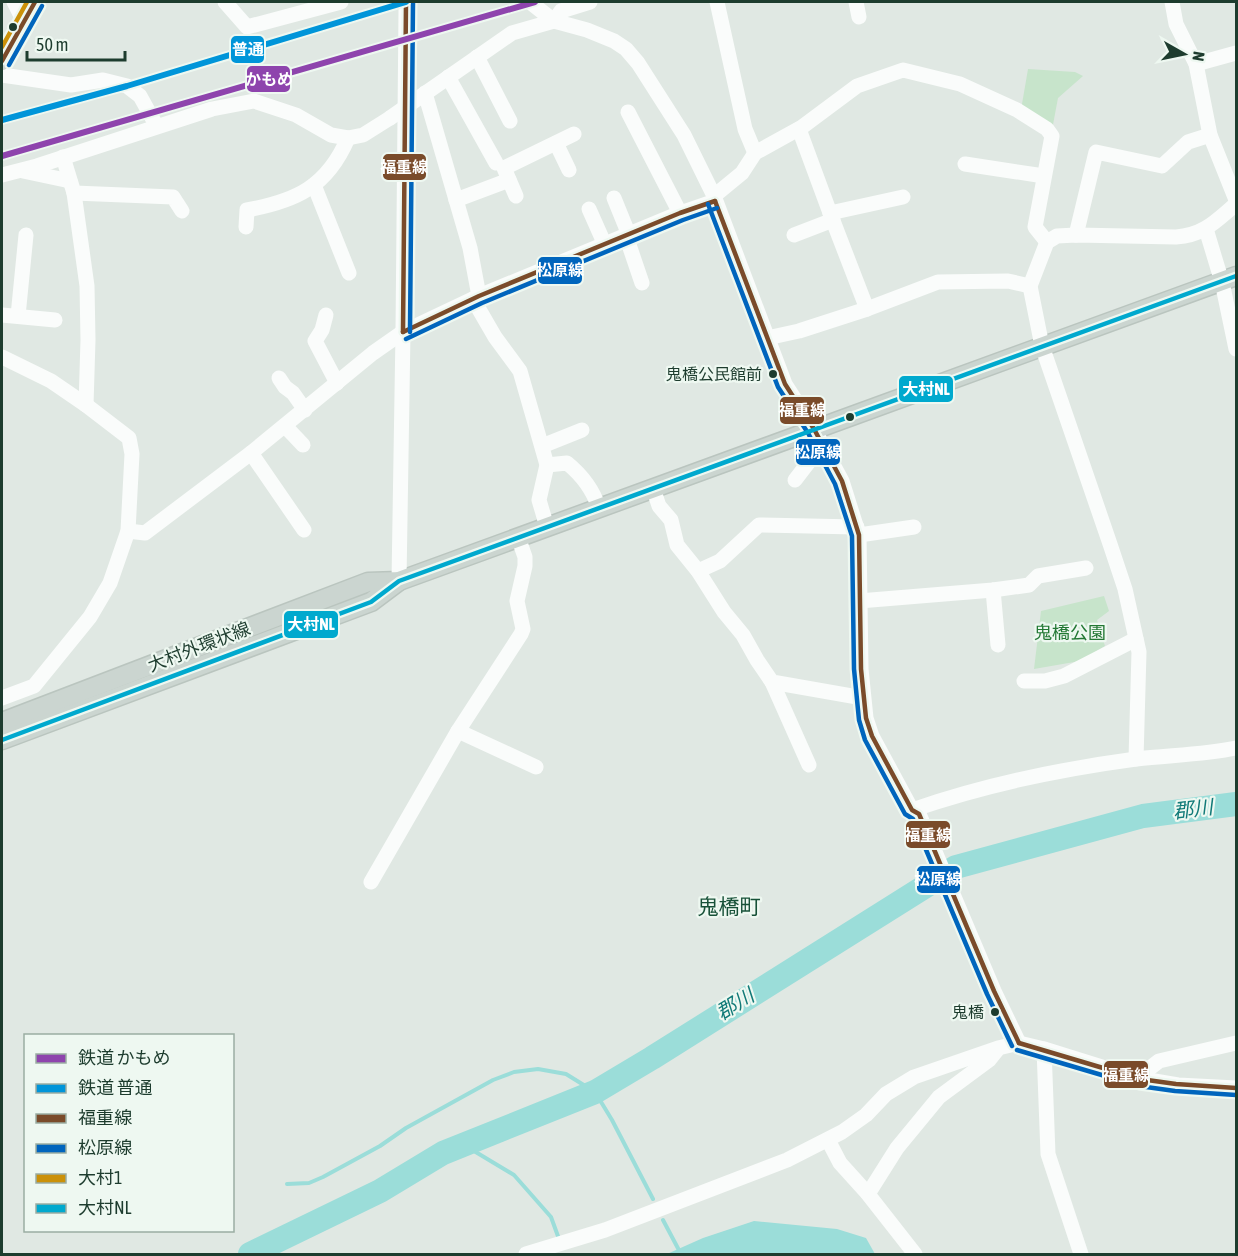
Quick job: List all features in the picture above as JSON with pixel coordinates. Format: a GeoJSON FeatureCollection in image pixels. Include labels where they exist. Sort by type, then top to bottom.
{"type":"FeatureCollection","features":[{"type":"Feature","properties":{"kind":"main road"},"geometry":{"type":"LineString","coordinates":[[2,61],[35,2]]}},
{"type":"Feature","properties":{"kind":"main road","name":"大村外環状線"},"geometry":{"type":"LineString","coordinates":[[2,740],[371,602],[399,581],[1229,279]]}},
{"type":"Feature","properties":{"kind":"main road","name":"大村外環状線"},"geometry":{"type":"LineString","coordinates":[[2,722],[368,582],[399,581]]}},
{"type":"Feature","properties":{"kind":"street"},"geometry":{"type":"LineString","coordinates":[[14,2],[24,22]]}},
{"type":"Feature","properties":{"kind":"street"},"geometry":{"type":"LineString","coordinates":[[225,2],[247,27],[340,2]]}},
{"type":"Feature","properties":{"kind":"street"},"geometry":{"type":"LineString","coordinates":[[530,2],[554,21],[587,30],[614,41],[626,49],[638,63],[684,135],[715,198],[785,384],[814,429],[842,481],[858,531],[861,669],[866,718],[872,736],[916,812],[1019,1043]]}},
{"type":"Feature","properties":{"kind":"street"},"geometry":{"type":"LineString","coordinates":[[2,175],[156,125],[212,109],[254,101],[296,114],[331,135],[348,138],[363,135],[512,33],[554,21],[561,11],[590,2]]}},
{"type":"Feature","properties":{"kind":"street"},"geometry":{"type":"LineString","coordinates":[[717,2],[745,129],[755,153]]}},
{"type":"Feature","properties":{"kind":"street"},"geometry":{"type":"LineString","coordinates":[[856,2],[859,17]]}},
{"type":"Feature","properties":{"kind":"street"},"geometry":{"type":"LineString","coordinates":[[1136,759],[1139,652],[1125,589],[1042,346],[1030,286],[1047,242],[1057,236],[1191,236],[1206,229],[1236,202],[1210,135],[1196,64],[1176,24],[1173,2]]}},
{"type":"Feature","properties":{"kind":"street"},"geometry":{"type":"LineString","coordinates":[[399,581],[406,10]]}},
{"type":"Feature","properties":{"kind":"street"},"geometry":{"type":"LineString","coordinates":[[1196,64],[1236,53]]}},
{"type":"Feature","properties":{"kind":"street"},"geometry":{"type":"LineString","coordinates":[[477,57],[510,121]]}},
{"type":"Feature","properties":{"kind":"street"},"geometry":{"type":"LineString","coordinates":[[128,531],[145,533],[251,453],[373,353],[403,332],[476,297],[715,198],[742,173],[755,153],[802,127],[857,86],[903,70],[960,84],[1017,110],[1047,129],[1052,135],[1035,227],[1047,242]]}},
{"type":"Feature","properties":{"kind":"street"},"geometry":{"type":"LineString","coordinates":[[2,75],[71,85],[103,81],[126,86],[140,96],[156,125]]}},
{"type":"Feature","properties":{"kind":"street"},"geometry":{"type":"LineString","coordinates":[[448,77],[496,163]]}},
{"type":"Feature","properties":{"kind":"street"},"geometry":{"type":"LineString","coordinates":[[422,95],[470,248],[476,297],[495,337],[520,371],[542,446],[547,465],[539,500],[547,527]]}},
{"type":"Feature","properties":{"kind":"street"},"geometry":{"type":"LineString","coordinates":[[628,112],[680,213]]}},
{"type":"Feature","properties":{"kind":"street"},"geometry":{"type":"LineString","coordinates":[[798,129],[867,309]]}},
{"type":"Feature","properties":{"kind":"street"},"geometry":{"type":"LineString","coordinates":[[516,196],[504,168],[574,134]]}},
{"type":"Feature","properties":{"kind":"street"},"geometry":{"type":"LineString","coordinates":[[1076,235],[1096,152],[1162,166],[1188,142],[1210,135]]}},
{"type":"Feature","properties":{"kind":"street"},"geometry":{"type":"LineString","coordinates":[[246,227],[247,210],[276,205],[294,198],[314,185],[340,157],[348,138]]}},
{"type":"Feature","properties":{"kind":"street"},"geometry":{"type":"LineString","coordinates":[[555,143],[569,170]]}},
{"type":"Feature","properties":{"kind":"street"},"geometry":{"type":"LineString","coordinates":[[63,157],[72,187],[87,286],[86,405]]}},
{"type":"Feature","properties":{"kind":"street"},"geometry":{"type":"LineString","coordinates":[[965,164],[1044,176]]}},
{"type":"Feature","properties":{"kind":"street"},"geometry":{"type":"LineString","coordinates":[[20,170],[72,187],[173,197],[182,211]]}},
{"type":"Feature","properties":{"kind":"street"},"geometry":{"type":"LineString","coordinates":[[456,200],[509,180]]}},
{"type":"Feature","properties":{"kind":"street"},"geometry":{"type":"LineString","coordinates":[[314,185],[349,273]]}},
{"type":"Feature","properties":{"kind":"street"},"geometry":{"type":"LineString","coordinates":[[794,235],[832,217],[903,197]]}},
{"type":"Feature","properties":{"kind":"street"},"geometry":{"type":"LineString","coordinates":[[614,198],[642,283]]}},
{"type":"Feature","properties":{"kind":"street"},"geometry":{"type":"LineString","coordinates":[[590,208],[605,245]]}},
{"type":"Feature","properties":{"kind":"street"},"geometry":{"type":"LineString","coordinates":[[1206,229],[1229,279],[1236,348]]}},
{"type":"Feature","properties":{"kind":"street"},"geometry":{"type":"LineString","coordinates":[[18,316],[26,235]]}},
{"type":"Feature","properties":{"kind":"street"},"geometry":{"type":"LineString","coordinates":[[767,338],[799,331],[867,309],[938,282],[1008,281],[1030,286]]}},
{"type":"Feature","properties":{"kind":"street"},"geometry":{"type":"LineString","coordinates":[[2,315],[56,320]]}},
{"type":"Feature","properties":{"kind":"street"},"geometry":{"type":"LineString","coordinates":[[326,315],[322,330],[315,340],[337,383]]}},
{"type":"Feature","properties":{"kind":"street"},"geometry":{"type":"LineString","coordinates":[[2,357],[51,381],[86,405],[129,438],[132,453],[128,531],[110,583],[90,617],[34,686],[2,698]]}},
{"type":"Feature","properties":{"kind":"street"},"geometry":{"type":"LineString","coordinates":[[279,378],[304,410]]}},
{"type":"Feature","properties":{"kind":"street"},"geometry":{"type":"LineString","coordinates":[[285,426],[303,444]]}},
{"type":"Feature","properties":{"kind":"street"},"geometry":{"type":"LineString","coordinates":[[542,446],[582,430]]}},
{"type":"Feature","properties":{"kind":"street"},"geometry":{"type":"LineString","coordinates":[[795,480],[815,454],[825,450]]}},
{"type":"Feature","properties":{"kind":"street"},"geometry":{"type":"LineString","coordinates":[[251,453],[304,530]]}},
{"type":"Feature","properties":{"kind":"street"},"geometry":{"type":"LineString","coordinates":[[547,465],[567,463],[576,470],[593,491],[599,508]]}},
{"type":"Feature","properties":{"kind":"street"},"geometry":{"type":"LineString","coordinates":[[653,488],[659,506],[671,520],[677,545],[743,635],[772,682],[809,765]]}},
{"type":"Feature","properties":{"kind":"street"},"geometry":{"type":"LineString","coordinates":[[698,571],[720,561],[759,525],[858,531],[914,527]]}},
{"type":"Feature","properties":{"kind":"street"},"geometry":{"type":"LineString","coordinates":[[371,882],[458,731],[521,634],[523,629],[517,601],[525,557],[518,537]]}},
{"type":"Feature","properties":{"kind":"street"},"geometry":{"type":"LineString","coordinates":[[859,601],[1029,585],[1038,576],[1086,568]]}},
{"type":"Feature","properties":{"kind":"street"},"geometry":{"type":"LineString","coordinates":[[993,590],[998,645]]}},
{"type":"Feature","properties":{"kind":"street"},"geometry":{"type":"LineString","coordinates":[[1024,681],[1046,681],[1064,676],[1136,639]]}},
{"type":"Feature","properties":{"kind":"street"},"geometry":{"type":"LineString","coordinates":[[772,682],[863,698]]}},
{"type":"Feature","properties":{"kind":"street"},"geometry":{"type":"LineString","coordinates":[[458,731],[536,767]]}},
{"type":"Feature","properties":{"kind":"street"},"geometry":{"type":"LineString","coordinates":[[916,812],[949,797],[1038,776],[1136,759],[1220,752],[1236,748]]}},
{"type":"Feature","properties":{"kind":"street"},"geometry":{"type":"LineString","coordinates":[[526,1254],[604,1230],[787,1160],[842,1132],[866,1115],[886,1094],[914,1077],[1019,1043],[1137,1078],[1178,1085],[1236,1088]]}},
{"type":"Feature","properties":{"kind":"street"},"geometry":{"type":"LineString","coordinates":[[1137,1078],[1159,1061],[1236,1043]]}},
{"type":"Feature","properties":{"kind":"street"},"geometry":{"type":"LineString","coordinates":[[868,1194],[897,1148],[939,1097],[989,1060],[998,1048]]}},
{"type":"Feature","properties":{"kind":"street"},"geometry":{"type":"LineString","coordinates":[[1044,1049],[1048,1154],[1081,1254]]}},
{"type":"Feature","properties":{"kind":"street"},"geometry":{"type":"LineString","coordinates":[[828,1140],[840,1163],[868,1194],[915,1254]]}},
{"type":"Feature","properties":{"kind":"green space"},"geometry":{"type":"Polygon","coordinates":[[[1028,69],[1075,72],[1083,76],[1058,98],[1052,130],[1024,112],[1022,104],[1028,69]]]}},
{"type":"Feature","properties":{"kind":"green space","name":"鬼橋公園"},"geometry":{"type":"Polygon","coordinates":[[[1104,596],[1109,611],[1097,620],[1105,646],[1080,661],[1034,669],[1041,611],[1104,596]]]}},
{"type":"Feature","properties":{"kind":"water"},"geometry":{"type":"Polygon","coordinates":[[[754,1221],[837,1229],[866,1238],[875,1254],[667,1254],[703,1238],[754,1221]]]}},
{"type":"Feature","properties":{"kind":"waterway","name":"郡川"},"geometry":{"type":"LineString","coordinates":[[250,1254],[380,1191],[443,1153],[595,1092],[956,867],[1143,816],[1236,804]]}},
{"type":"Feature","properties":{"kind":"waterway"},"geometry":{"type":"LineString","coordinates":[[287,1184],[309,1183],[323,1177],[493,1080],[514,1072],[538,1069],[566,1074],[595,1092],[653,1199]]}},
{"type":"Feature","properties":{"kind":"waterway"},"geometry":{"type":"LineString","coordinates":[[464,1145],[514,1175],[551,1217],[559,1239]]}},
{"type":"Feature","properties":{"kind":"waterway"},"geometry":{"type":"LineString","coordinates":[[663,1220],[681,1254]]}},
{"type":"Feature","properties":{"kind":"rail line","name":"普通"},"geometry":{"type":"LineString","coordinates":[[2,120],[127,86],[406,2]]}},
{"type":"Feature","properties":{"kind":"rail line","name":"かもめ"},"geometry":{"type":"LineString","coordinates":[[2,156],[535,2]]}},
{"type":"Feature","properties":{"kind":"transit line","name":"大村1"},"geometry":{"type":"LineString","coordinates":[[2,47],[27,2]]}},
{"type":"Feature","properties":{"kind":"transit line","name":"福重線"},"geometry":{"type":"LineString","coordinates":[[2,61],[35,2]]}},
{"type":"Feature","properties":{"kind":"transit line","name":"福重線"},"geometry":{"type":"LineString","coordinates":[[403,332],[406,2]]}},
{"type":"Feature","properties":{"kind":"transit line","name":"松原線"},"geometry":{"type":"LineString","coordinates":[[410,332],[413,2]]}},
{"type":"Feature","properties":{"kind":"transit line","name":"松原線"},"geometry":{"type":"LineString","coordinates":[[9,65],[42,6]]}},
{"type":"Feature","properties":{"kind":"transit line","name":"福重線"},"geometry":{"type":"LineString","coordinates":[[715,201],[785,384],[814,429],[842,481],[859,535],[861,669],[866,718],[872,736],[912,810],[919,814],[994,991],[1019,1043]]}},
{"type":"Feature","properties":{"kind":"transit line","name":"福重線"},"geometry":{"type":"LineString","coordinates":[[403,332],[479,296],[680,213],[715,201]]}},
{"type":"Feature","properties":{"kind":"transit line","name":"松原線"},"geometry":{"type":"LineString","coordinates":[[708,204],[778,387],[808,433],[835,484],[852,536],[854,669],[859,720],[865,740],[905,814],[913,819],[987,994],[1012,1046]]}},
{"type":"Feature","properties":{"kind":"transit line","name":"松原線"},"geometry":{"type":"LineString","coordinates":[[406,339],[482,303],[717,208]]}},
{"type":"Feature","properties":{"kind":"transit line","name":"大村NL"},"geometry":{"type":"LineString","coordinates":[[2,740],[371,602],[399,581],[1236,276]]}},
{"type":"Feature","properties":{"kind":"transit line","name":"福重線"},"geometry":{"type":"LineString","coordinates":[[1019,1043],[1140,1079],[1236,1088]]}},
{"type":"Feature","properties":{"kind":"transit line","name":"松原線"},"geometry":{"type":"LineString","coordinates":[[1017,1050],[1139,1086],[1236,1095]]}},
{"type":"Feature","properties":{"kind":"place","name":"鬼橋公民館前"},"geometry":{"type":"Point","coordinates":[773,374]}},
{"type":"Feature","properties":{"kind":"place","name":"鬼橋"},"geometry":{"type":"Point","coordinates":[995,1012]}},
{"type":"Feature","properties":{"kind":"district","name":"鬼橋町"},"geometry":{"type":"Point","coordinates":[729,907]}}]}
